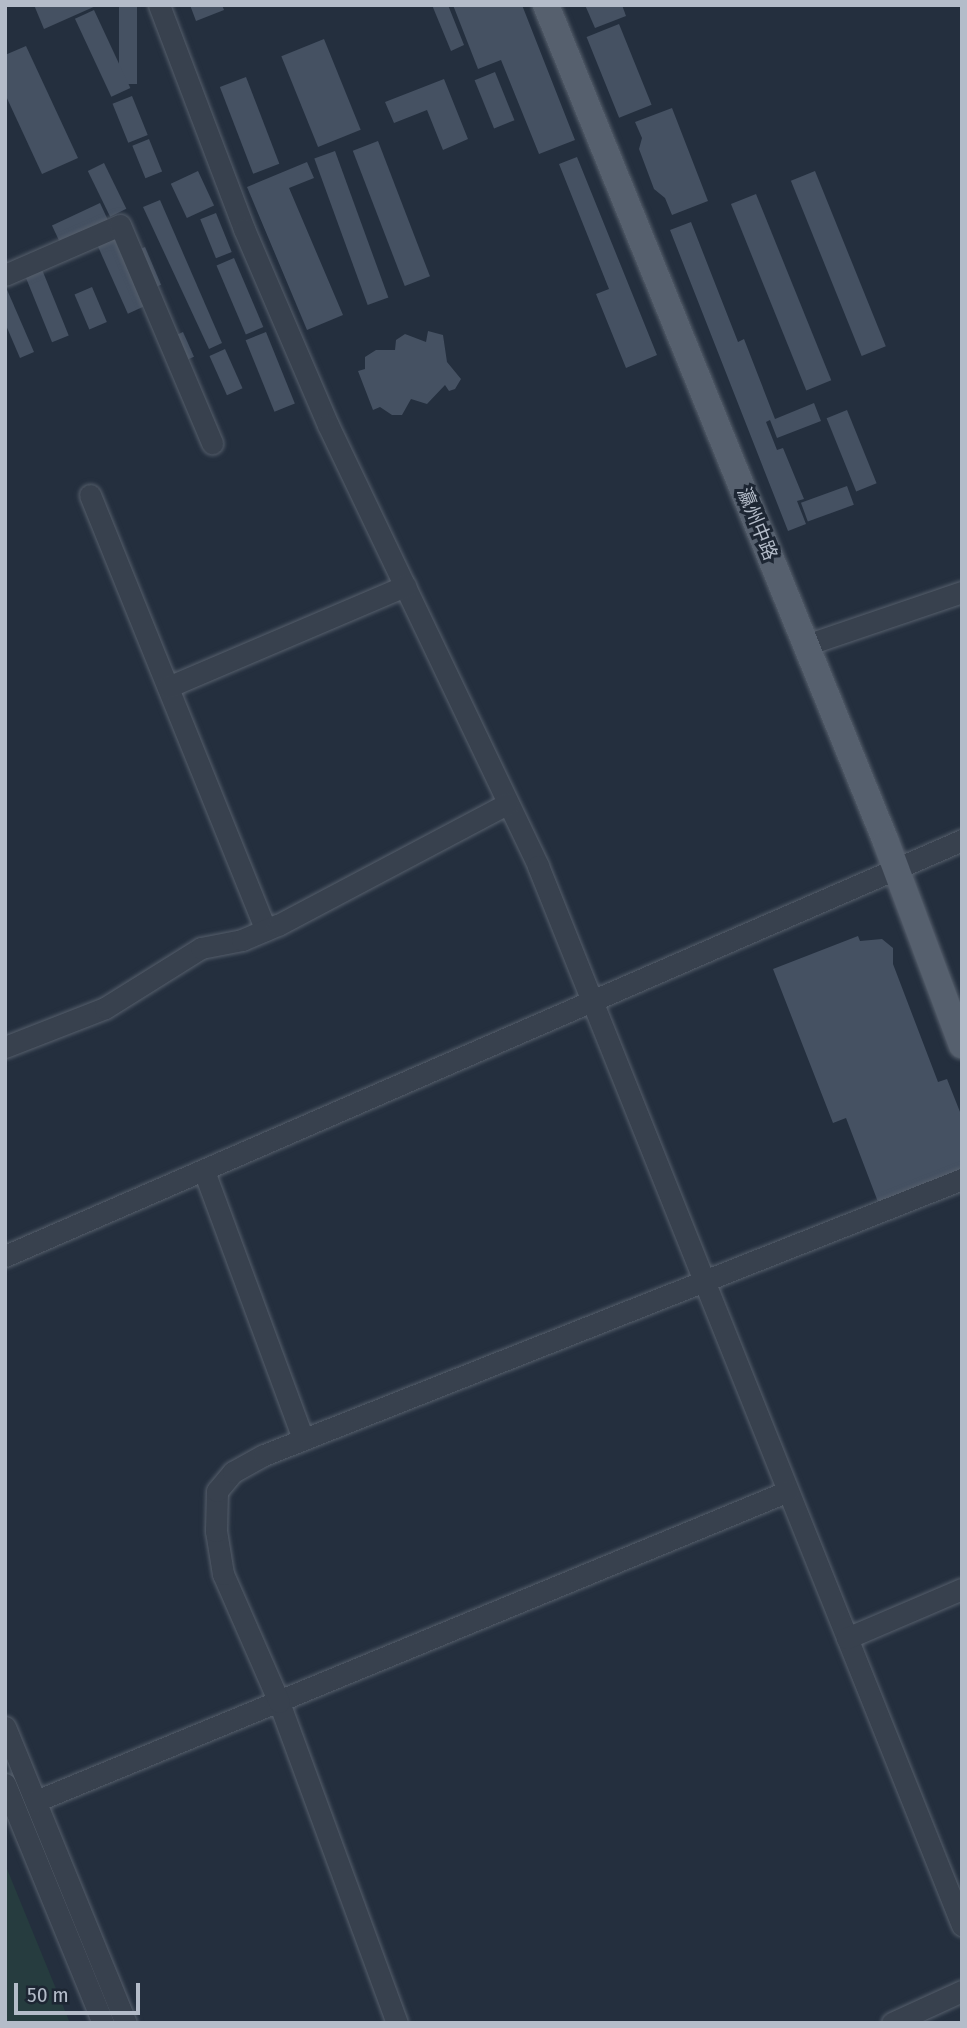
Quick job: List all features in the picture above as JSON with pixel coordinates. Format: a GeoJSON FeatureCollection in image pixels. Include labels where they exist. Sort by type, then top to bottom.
{"type":"FeatureCollection","features":[{"type":"Feature","properties":{"kind":"main road","name":"瀛州中路"},"geometry":{"type":"LineString","coordinates":[[546,5],[896,869],[962,1045]]}},
{"type":"Feature","properties":{"kind":"street"},"geometry":{"type":"LineString","coordinates":[[159,5],[279,312],[508,803],[591,1002],[962,1925]]}},
{"type":"Feature","properties":{"kind":"street"},"geometry":{"type":"LineString","coordinates":[[5,275],[120,225],[212,443]]}},
{"type":"Feature","properties":{"kind":"street"},"geometry":{"type":"LineString","coordinates":[[90,495],[266,930]]}},
{"type":"Feature","properties":{"kind":"street"},"geometry":{"type":"LineString","coordinates":[[168,687],[405,586]]}},
{"type":"Feature","properties":{"kind":"street"},"geometry":{"type":"LineString","coordinates":[[806,645],[962,592]]}},
{"type":"Feature","properties":{"kind":"street"},"geometry":{"type":"LineString","coordinates":[[5,1047],[105,1007],[201,948],[266,930],[508,803]]}},
{"type":"Feature","properties":{"kind":"street"},"geometry":{"type":"LineString","coordinates":[[5,1256],[962,840]]}},
{"type":"Feature","properties":{"kind":"street"},"geometry":{"type":"LineString","coordinates":[[204,1171],[303,1439]]}},
{"type":"Feature","properties":{"kind":"street"},"geometry":{"type":"LineString","coordinates":[[397,2023],[279,1702],[223,1574],[216,1531],[217,1491],[233,1472],[303,1439],[962,1179]]}},
{"type":"Feature","properties":{"kind":"street"},"geometry":{"type":"LineString","coordinates":[[36,1801],[788,1491]]}},
{"type":"Feature","properties":{"kind":"street"},"geometry":{"type":"LineString","coordinates":[[847,1638],[962,1589]]}},
{"type":"Feature","properties":{"kind":"street"},"geometry":{"type":"LineString","coordinates":[[5,1727],[126,2023]]}},
{"type":"Feature","properties":{"kind":"street"},"geometry":{"type":"LineString","coordinates":[[5,1784],[103,2023]]}},
{"type":"Feature","properties":{"kind":"street"},"geometry":{"type":"LineString","coordinates":[[892,2023],[962,1991]]}},
{"type":"Feature","properties":{"kind":"green space"},"geometry":{"type":"Polygon","coordinates":[[[5,1864],[70,2023],[5,2023],[5,1864]]]}},
{"type":"Feature","properties":{"kind":"building"},"geometry":{"type":"Polygon","coordinates":[[[34,5],[98,5],[44,29],[34,5]]]}},
{"type":"Feature","properties":{"kind":"building"},"geometry":{"type":"Polygon","coordinates":[[[119,5],[137,5],[137,84],[119,84],[119,5]]]}},
{"type":"Feature","properties":{"kind":"building"},"geometry":{"type":"Polygon","coordinates":[[[190,5],[222,5],[224,10],[196,21],[190,5]]]}},
{"type":"Feature","properties":{"kind":"building"},"geometry":{"type":"Polygon","coordinates":[[[432,5],[448,5],[464,45],[451,51],[432,5]]]}},
{"type":"Feature","properties":{"kind":"building"},"geometry":{"type":"Polygon","coordinates":[[[453,5],[522,5],[575,140],[539,154],[501,60],[478,69],[453,5]]]}},
{"type":"Feature","properties":{"kind":"building"},"geometry":{"type":"Polygon","coordinates":[[[585,5],[622,5],[626,16],[595,28],[585,5]]]}},
{"type":"Feature","properties":{"kind":"building"},"geometry":{"type":"Polygon","coordinates":[[[94,10],[130,88],[111,97],[75,19],[94,10]]]}},
{"type":"Feature","properties":{"kind":"building"},"geometry":{"type":"Polygon","coordinates":[[[619,24],[652,105],[619,118],[587,37],[619,24]]]}},
{"type":"Feature","properties":{"kind":"building"},"geometry":{"type":"Polygon","coordinates":[[[324,39],[361,130],[318,147],[281,56],[324,39]]]}},
{"type":"Feature","properties":{"kind":"building"},"geometry":{"type":"Polygon","coordinates":[[[26,46],[78,158],[42,174],[5,94],[5,55],[26,46]]]}},
{"type":"Feature","properties":{"kind":"building"},"geometry":{"type":"Polygon","coordinates":[[[495,72],[514,120],[494,128],[475,80],[495,72]]]}},
{"type":"Feature","properties":{"kind":"building"},"geometry":{"type":"Polygon","coordinates":[[[246,77],[279,164],[253,174],[220,87],[246,77]]]}},
{"type":"Feature","properties":{"kind":"building"},"geometry":{"type":"Polygon","coordinates":[[[444,79],[468,139],[443,150],[427,110],[394,123],[385,102],[444,79]]]}},
{"type":"Feature","properties":{"kind":"building"},"geometry":{"type":"Polygon","coordinates":[[[132,96],[148,135],[128,143],[113,104],[132,96]]]}},
{"type":"Feature","properties":{"kind":"building"},"geometry":{"type":"Polygon","coordinates":[[[672,108],[708,201],[672,215],[665,198],[654,189],[639,149],[642,138],[635,122],[672,108]]]}},
{"type":"Feature","properties":{"kind":"building"},"geometry":{"type":"Polygon","coordinates":[[[149,139],[162,171],[145,178],[132,146],[149,139]]]}},
{"type":"Feature","properties":{"kind":"building"},"geometry":{"type":"Polygon","coordinates":[[[378,141],[430,276],[405,286],[353,151],[378,141]]]}},
{"type":"Feature","properties":{"kind":"building"},"geometry":{"type":"Polygon","coordinates":[[[335,151],[388,298],[368,305],[314,159],[335,151]]]}},
{"type":"Feature","properties":{"kind":"building"},"geometry":{"type":"Polygon","coordinates":[[[577,157],[657,355],[626,368],[596,294],[609,289],[559,164],[577,157]]]}},
{"type":"Feature","properties":{"kind":"building"},"geometry":{"type":"Polygon","coordinates":[[[307,162],[314,178],[289,188],[343,315],[307,330],[247,187],[307,162]]]}},
{"type":"Feature","properties":{"kind":"building"},"geometry":{"type":"Polygon","coordinates":[[[104,163],[126,209],[110,217],[88,171],[104,163]]]}},
{"type":"Feature","properties":{"kind":"building"},"geometry":{"type":"Polygon","coordinates":[[[198,171],[214,205],[187,218],[171,184],[198,171]]]}},
{"type":"Feature","properties":{"kind":"building"},"geometry":{"type":"Polygon","coordinates":[[[815,171],[886,346],[862,356],[791,181],[815,171]]]}},
{"type":"Feature","properties":{"kind":"building"},"geometry":{"type":"Polygon","coordinates":[[[756,194],[831,380],[806,390],[731,204],[756,194]]]}},
{"type":"Feature","properties":{"kind":"building"},"geometry":{"type":"Polygon","coordinates":[[[160,200],[222,343],[209,349],[143,207],[160,200]]]}},
{"type":"Feature","properties":{"kind":"building"},"geometry":{"type":"Polygon","coordinates":[[[100,203],[108,220],[60,243],[52,225],[100,203]]]}},
{"type":"Feature","properties":{"kind":"building"},"geometry":{"type":"Polygon","coordinates":[[[216,213],[232,252],[216,258],[200,219],[216,213]]]}},
{"type":"Feature","properties":{"kind":"building"},"geometry":{"type":"Polygon","coordinates":[[[691,222],[738,342],[744,339],[775,419],[814,403],[821,421],[777,438],[770,420],[766,422],[777,450],[783,448],[804,499],[797,501],[806,524],[788,531],[670,230],[691,222]]]}},
{"type":"Feature","properties":{"kind":"building"},"geometry":{"type":"Polygon","coordinates":[[[113,236],[144,306],[128,314],[97,243],[113,236]]]}},
{"type":"Feature","properties":{"kind":"building"},"geometry":{"type":"Polygon","coordinates":[[[145,247],[161,285],[151,289],[135,251],[145,247]]]}},
{"type":"Feature","properties":{"kind":"building"},"geometry":{"type":"Polygon","coordinates":[[[234,258],[263,327],[246,334],[217,265],[234,258]]]}},
{"type":"Feature","properties":{"kind":"building"},"geometry":{"type":"Polygon","coordinates":[[[41,267],[69,336],[52,342],[24,274],[41,267]]]}},
{"type":"Feature","properties":{"kind":"building"},"geometry":{"type":"Polygon","coordinates":[[[5,285],[34,352],[20,358],[5,323],[5,285]]]}},
{"type":"Feature","properties":{"kind":"building"},"geometry":{"type":"Polygon","coordinates":[[[92,287],[107,322],[89,329],[75,294],[92,287]]]}},
{"type":"Feature","properties":{"kind":"building"},"geometry":{"type":"Polygon","coordinates":[[[428,331],[443,335],[447,362],[461,379],[455,389],[449,391],[445,385],[427,404],[411,399],[402,415],[392,415],[380,407],[373,410],[358,371],[365,369],[365,357],[376,350],[395,350],[396,340],[405,334],[426,342],[428,331]]]}},
{"type":"Feature","properties":{"kind":"building"},"geometry":{"type":"Polygon","coordinates":[[[183,332],[194,357],[183,362],[172,337],[183,332]]]}},
{"type":"Feature","properties":{"kind":"building"},"geometry":{"type":"Polygon","coordinates":[[[266,332],[295,403],[274,412],[246,340],[266,332]]]}},
{"type":"Feature","properties":{"kind":"building"},"geometry":{"type":"Polygon","coordinates":[[[225,349],[242,388],[227,395],[209,356],[225,349]]]}},
{"type":"Feature","properties":{"kind":"building"},"geometry":{"type":"Polygon","coordinates":[[[847,410],[877,483],[856,491],[827,418],[847,410]]]}},
{"type":"Feature","properties":{"kind":"building"},"geometry":{"type":"Polygon","coordinates":[[[847,486],[854,505],[808,522],[801,503],[847,486]]]}},
{"type":"Feature","properties":{"kind":"building"},"geometry":{"type":"Polygon","coordinates":[[[858,936],[860,941],[882,939],[893,948],[893,964],[938,1082],[947,1079],[962,1117],[962,1170],[878,1202],[846,1118],[833,1123],[773,969],[858,936]]]}}]}
